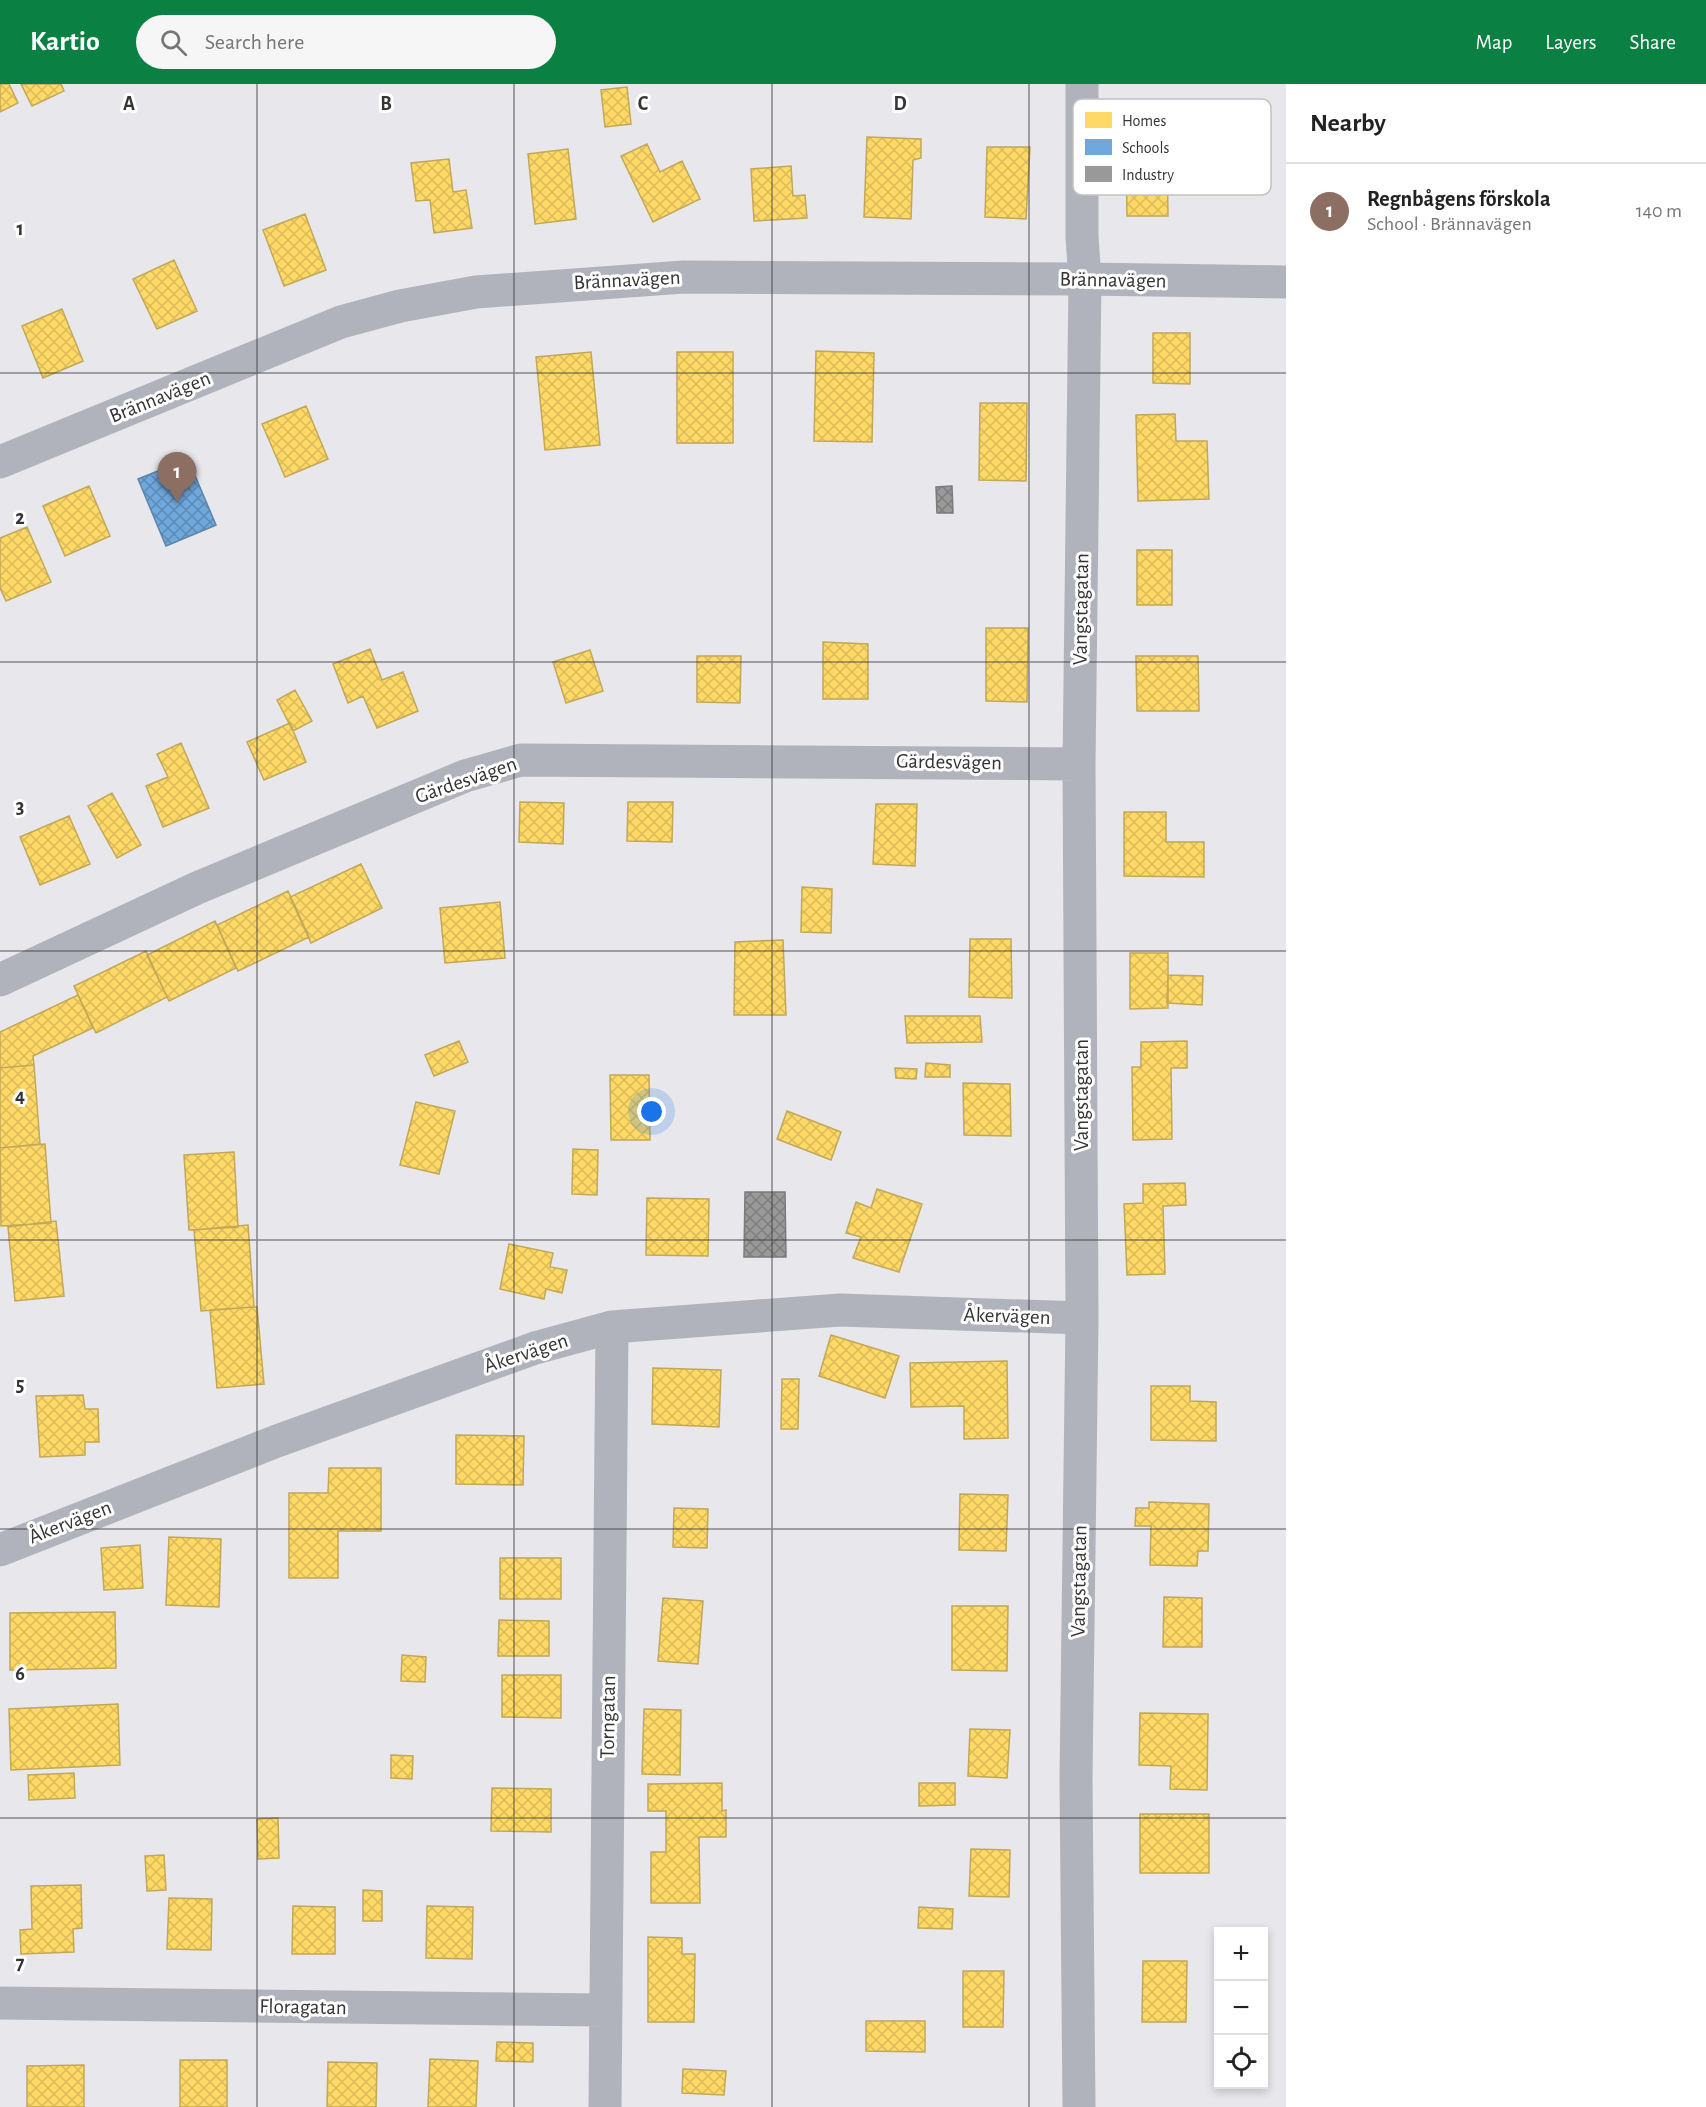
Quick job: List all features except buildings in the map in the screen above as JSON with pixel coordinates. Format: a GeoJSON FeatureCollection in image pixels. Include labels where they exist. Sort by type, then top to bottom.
{"type":"FeatureCollection","features":[{"type":"Feature","properties":{"kind":"street","name":"Vangstagatan"},"geometry":{"type":"LineString","coordinates":[[1079,2107],[1076,1779],[1082,1318],[1079,764],[1085,279],[1082,195]]}},
{"type":"Feature","properties":{"kind":"street","name":"Brännavägen"},"geometry":{"type":"LineString","coordinates":[[0,462],[341,322],[400,306],[476,292],[684,276],[1286,282]]}},
{"type":"Feature","properties":{"kind":"street","name":"Gärdesvägen"},"geometry":{"type":"LineString","coordinates":[[0,980],[197,888],[465,776],[521,760],[1079,764]]}},
{"type":"Feature","properties":{"kind":"street","name":"Åkervägen"},"geometry":{"type":"LineString","coordinates":[[0,1550],[277,1441],[400,1396],[535,1348],[612,1327],[840,1310],[1082,1318]]}},
{"type":"Feature","properties":{"kind":"street","name":"Torngatan"},"geometry":{"type":"LineString","coordinates":[[606,2107],[612,1327]]}},
{"type":"Feature","properties":{"kind":"street","name":"Floragatan"},"geometry":{"type":"LineString","coordinates":[[0,2003],[605,2010]]}},
{"type":"Feature","properties":{"kind":"place","name":"Regnbågens förskola"},"geometry":{"type":"Point","coordinates":[177,502]}}]}
